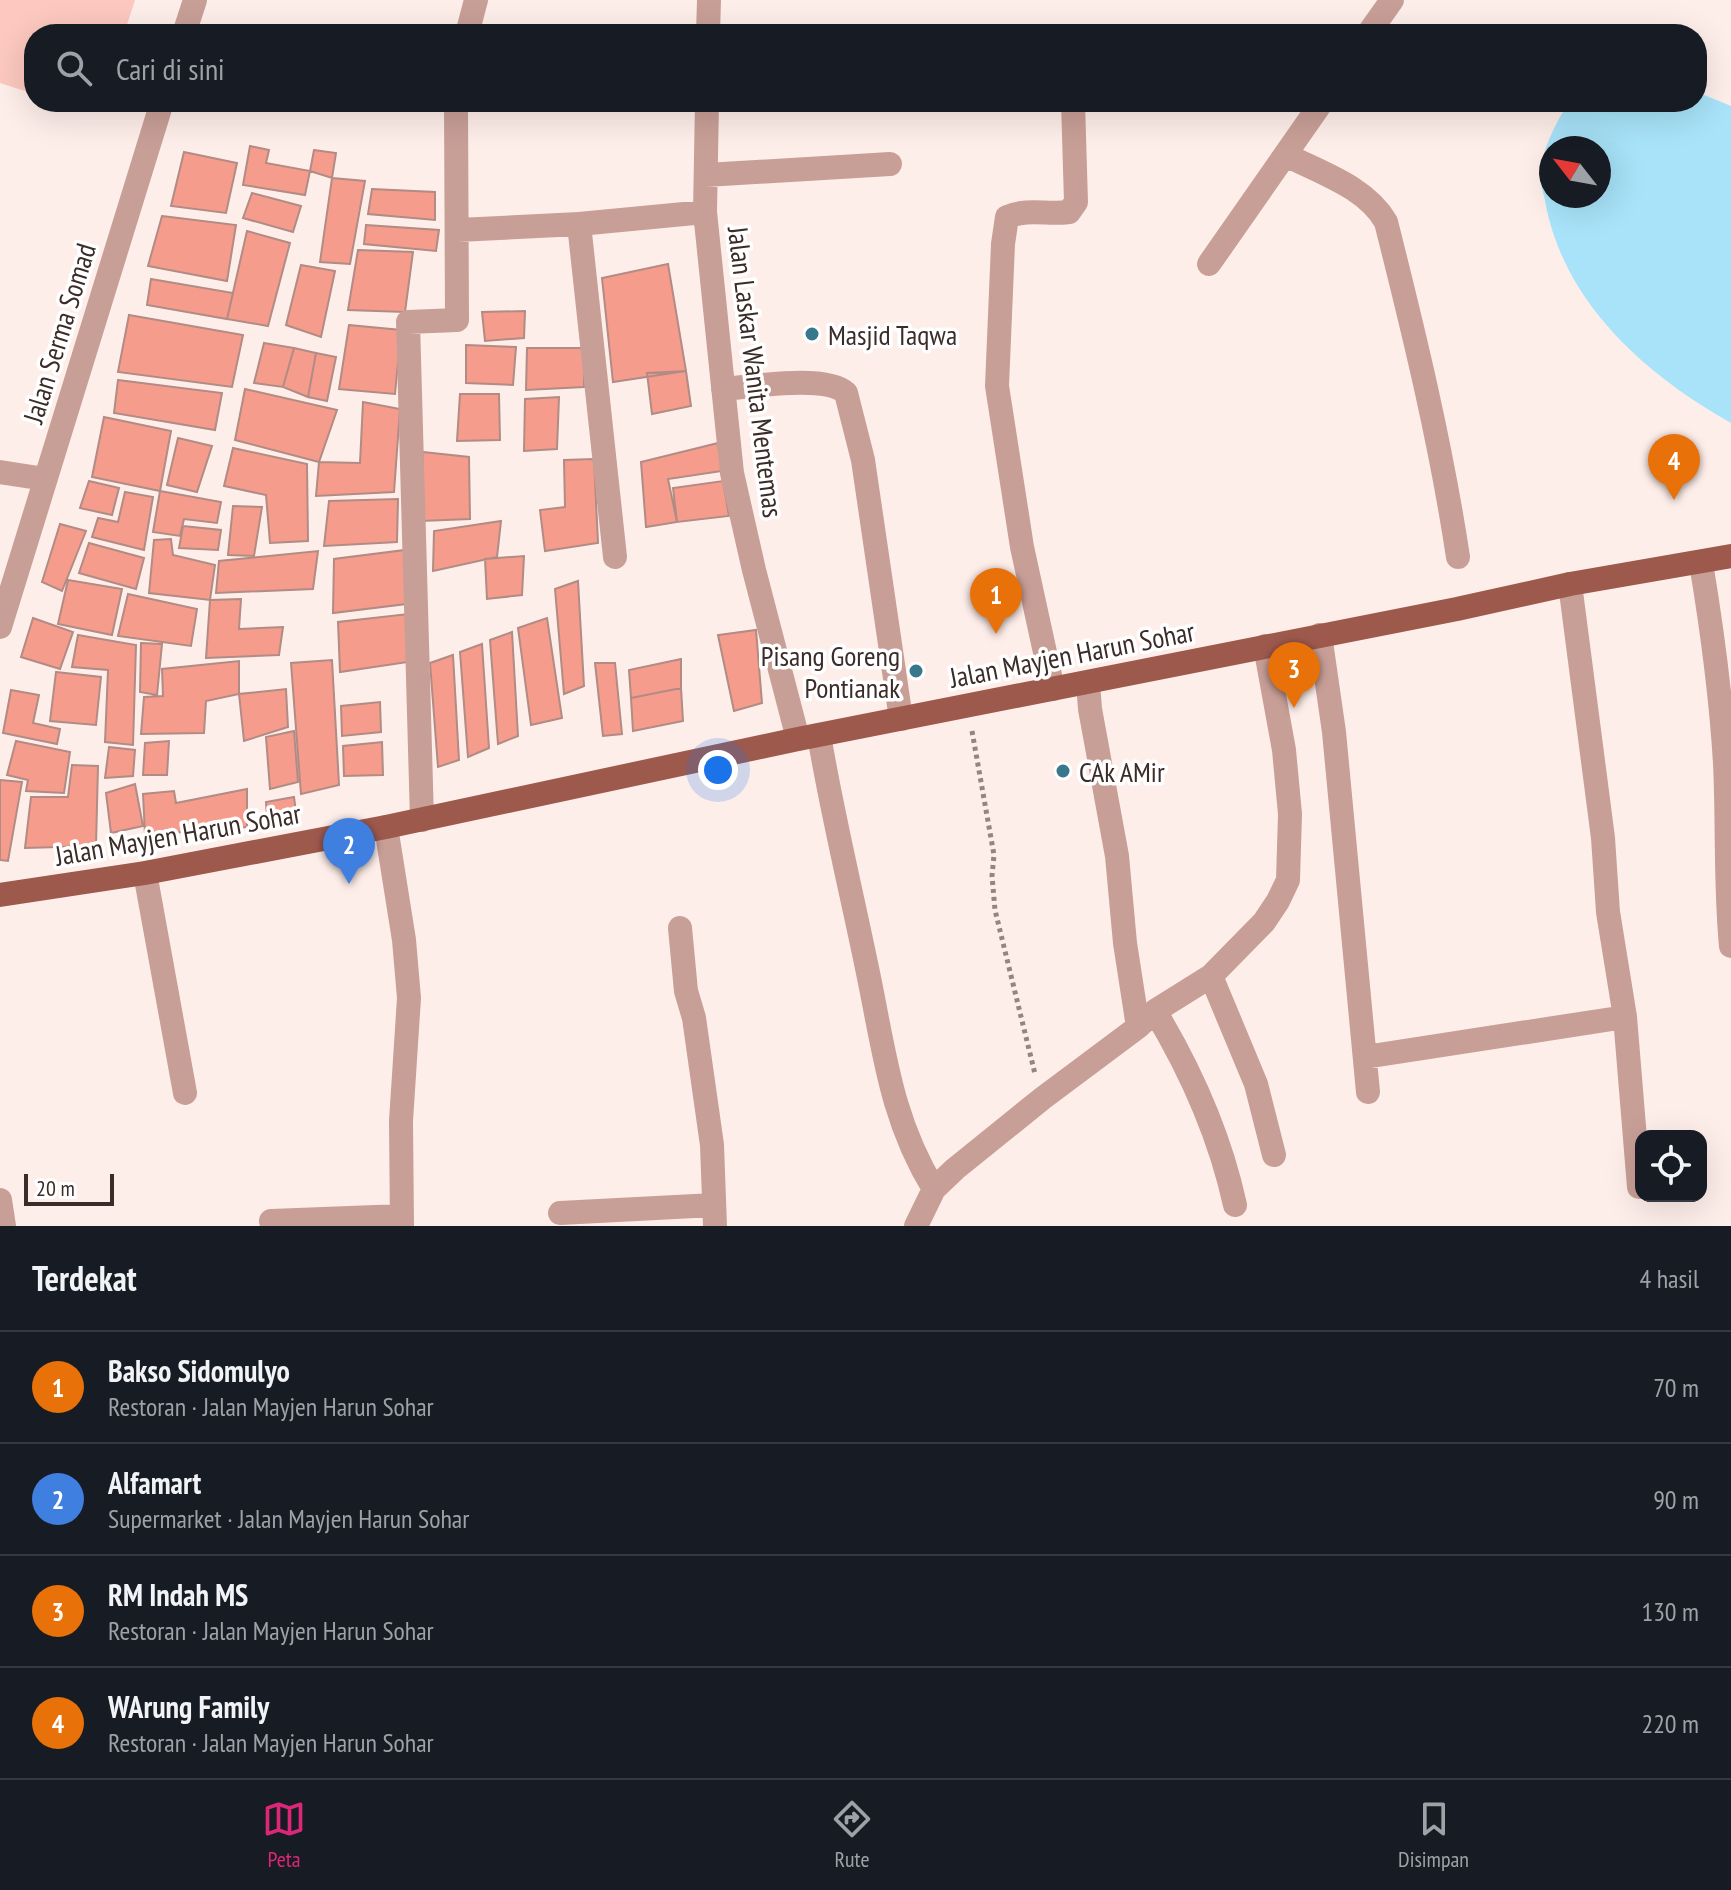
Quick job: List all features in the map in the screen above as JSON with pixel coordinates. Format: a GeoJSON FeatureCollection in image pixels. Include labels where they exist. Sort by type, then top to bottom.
{"type":"FeatureCollection","features":[{"type":"Feature","properties":{"kind":"main road","name":"Jalan Mayjen Harun Sohar"},"geometry":{"type":"LineString","coordinates":[[0,895],[145,873],[422,820],[967,705],[1570,584],[1731,556]]}},
{"type":"Feature","properties":{"kind":"street"},"geometry":{"type":"LineString","coordinates":[[187,24],[195,0]]}},
{"type":"Feature","properties":{"kind":"street"},"geometry":{"type":"LineString","coordinates":[[470,24],[476,0]]}},
{"type":"Feature","properties":{"kind":"street"},"geometry":{"type":"LineString","coordinates":[[708,24],[709,0]]}},
{"type":"Feature","properties":{"kind":"street"},"geometry":{"type":"LineString","coordinates":[[1375,24],[1392,0]]}},
{"type":"Feature","properties":{"kind":"street","name":"Jalan Serma Somad"},"geometry":{"type":"LineString","coordinates":[[0,627],[159,112]]}},
{"type":"Feature","properties":{"kind":"street"},"geometry":{"type":"LineString","coordinates":[[422,820],[408,322],[457,320],[456,112]]}},
{"type":"Feature","properties":{"kind":"street","name":"Jalan Laskar Wanita Mentemas"},"geometry":{"type":"LineString","coordinates":[[707,112],[705,212],[732,473],[754,570],[829,795],[872,991],[887,1076],[905,1136],[934,1189]]}},
{"type":"Feature","properties":{"kind":"street"},"geometry":{"type":"LineString","coordinates":[[1053,689],[1022,547],[997,373],[1007,217],[1029,211],[1069,212],[1076,202],[1073,112]]}},
{"type":"Feature","properties":{"kind":"street"},"geometry":{"type":"LineString","coordinates":[[1209,264],[1315,112]]}},
{"type":"Feature","properties":{"kind":"street"},"geometry":{"type":"LineString","coordinates":[[1286,155],[1364,195],[1377,207],[1386,222],[1424,373],[1458,557]]}},
{"type":"Feature","properties":{"kind":"street"},"geometry":{"type":"LineString","coordinates":[[706,175],[890,164]]}},
{"type":"Feature","properties":{"kind":"street"},"geometry":{"type":"LineString","coordinates":[[458,230],[579,224],[705,212]]}},
{"type":"Feature","properties":{"kind":"street"},"geometry":{"type":"LineString","coordinates":[[579,224],[615,557]]}},
{"type":"Feature","properties":{"kind":"street"},"geometry":{"type":"LineString","coordinates":[[723,389],[816,383],[839,386],[846,393],[863,460],[901,719]]}},
{"type":"Feature","properties":{"kind":"street"},"geometry":{"type":"LineString","coordinates":[[0,472],[45,479]]}},
{"type":"Feature","properties":{"kind":"street"},"geometry":{"type":"LineString","coordinates":[[1701,563],[1713,641],[1724,751],[1731,946]]}},
{"type":"Feature","properties":{"kind":"street"},"geometry":{"type":"LineString","coordinates":[[1570,584],[1603,838],[1608,912],[1625,1017],[1635,1138]]}},
{"type":"Feature","properties":{"kind":"street"},"geometry":{"type":"LineString","coordinates":[[1320,635],[1334,732],[1368,1092]]}},
{"type":"Feature","properties":{"kind":"street"},"geometry":{"type":"LineString","coordinates":[[916,1226],[934,1189],[1043,1098],[1146,1019],[1211,976],[1264,922],[1278,901],[1288,880],[1291,852],[1285,763],[1265,646]]}},
{"type":"Feature","properties":{"kind":"street"},"geometry":{"type":"LineString","coordinates":[[1088,683],[1117,856],[1125,943],[1146,1019],[1210,1119],[1225,1161],[1235,1205]]}},
{"type":"Feature","properties":{"kind":"street"},"geometry":{"type":"LineString","coordinates":[[271,1221],[402,1221],[401,1121],[409,998],[404,940],[386,827]]}},
{"type":"Feature","properties":{"kind":"street"},"geometry":{"type":"LineString","coordinates":[[145,873],[185,1093]]}},
{"type":"Feature","properties":{"kind":"street"},"geometry":{"type":"LineString","coordinates":[[560,1213],[714,1216],[712,1145],[700,1053],[686,991],[680,928]]}},
{"type":"Feature","properties":{"kind":"street"},"geometry":{"type":"LineString","coordinates":[[1211,976],[1256,1084],[1274,1155]]}},
{"type":"Feature","properties":{"kind":"street"},"geometry":{"type":"LineString","coordinates":[[1365,1057],[1625,1017]]}},
{"type":"Feature","properties":{"kind":"street"},"geometry":{"type":"LineString","coordinates":[[0,1200],[4,1226]]}},
{"type":"Feature","properties":{"kind":"path"},"geometry":{"type":"LineString","coordinates":[[967,705],[994,855],[995,910],[1029,1055],[1043,1098]]}},
{"type":"Feature","properties":{"kind":"shaded area"},"geometry":{"type":"Polygon","coordinates":[[[0,0],[135,0],[127,24],[24,24],[24,91],[0,83],[0,0]]]}},
{"type":"Feature","properties":{"kind":"water"},"geometry":{"type":"Polygon","coordinates":[[[1707,96],[1731,106],[1731,423],[1669,383],[1640,359],[1591,306],[1571,275],[1556,242],[1547,208],[1611,208],[1611,136],[1551,136],[1564,112],[1707,112],[1707,96]]]}},
{"type":"Feature","properties":{"kind":"building"},"geometry":{"type":"Polygon","coordinates":[[[250,146],[269,150],[266,163],[310,171],[305,195],[243,185],[250,146]]]}},
{"type":"Feature","properties":{"kind":"building"},"geometry":{"type":"Polygon","coordinates":[[[314,150],[336,153],[332,178],[310,171],[314,150]]]}},
{"type":"Feature","properties":{"kind":"building"},"geometry":{"type":"Polygon","coordinates":[[[184,152],[237,163],[226,213],[171,206],[184,152]]]}},
{"type":"Feature","properties":{"kind":"building"},"geometry":{"type":"Polygon","coordinates":[[[332,178],[365,181],[350,264],[320,262],[332,178]]]}},
{"type":"Feature","properties":{"kind":"building"},"geometry":{"type":"Polygon","coordinates":[[[372,189],[435,192],[435,220],[368,214],[372,189]]]}},
{"type":"Feature","properties":{"kind":"building"},"geometry":{"type":"Polygon","coordinates":[[[252,193],[301,206],[293,232],[243,218],[252,193]]]}},
{"type":"Feature","properties":{"kind":"building"},"geometry":{"type":"Polygon","coordinates":[[[162,216],[236,225],[227,281],[148,266],[162,216]]]}},
{"type":"Feature","properties":{"kind":"building"},"geometry":{"type":"Polygon","coordinates":[[[366,225],[439,230],[436,251],[364,244],[366,225]]]}},
{"type":"Feature","properties":{"kind":"building"},"geometry":{"type":"Polygon","coordinates":[[[247,231],[290,243],[268,326],[227,319],[247,231]]]}},
{"type":"Feature","properties":{"kind":"building"},"geometry":{"type":"Polygon","coordinates":[[[358,250],[413,252],[405,312],[348,310],[358,250]]]}},
{"type":"Feature","properties":{"kind":"building"},"geometry":{"type":"Polygon","coordinates":[[[668,264],[686,371],[613,382],[602,278],[668,264]]]}},
{"type":"Feature","properties":{"kind":"building"},"geometry":{"type":"Polygon","coordinates":[[[301,265],[335,271],[321,337],[286,325],[301,265]]]}},
{"type":"Feature","properties":{"kind":"building"},"geometry":{"type":"Polygon","coordinates":[[[151,279],[233,293],[227,319],[147,305],[151,279]]]}},
{"type":"Feature","properties":{"kind":"building"},"geometry":{"type":"Polygon","coordinates":[[[525,311],[524,338],[485,341],[482,312],[525,311]]]}},
{"type":"Feature","properties":{"kind":"building"},"geometry":{"type":"Polygon","coordinates":[[[129,315],[243,335],[232,387],[118,372],[129,315]]]}},
{"type":"Feature","properties":{"kind":"building"},"geometry":{"type":"Polygon","coordinates":[[[349,325],[401,330],[395,394],[339,389],[349,325]]]}},
{"type":"Feature","properties":{"kind":"building"},"geometry":{"type":"Polygon","coordinates":[[[264,343],[294,348],[283,387],[254,383],[264,343]]]}},
{"type":"Feature","properties":{"kind":"building"},"geometry":{"type":"Polygon","coordinates":[[[466,345],[516,347],[513,385],[466,383],[466,345]]]}},
{"type":"Feature","properties":{"kind":"building"},"geometry":{"type":"Polygon","coordinates":[[[294,348],[316,353],[308,397],[283,387],[294,348]]]}},
{"type":"Feature","properties":{"kind":"building"},"geometry":{"type":"Polygon","coordinates":[[[527,348],[584,348],[584,387],[526,390],[527,348]]]}},
{"type":"Feature","properties":{"kind":"building"},"geometry":{"type":"Polygon","coordinates":[[[316,353],[336,357],[327,401],[308,397],[316,353]]]}},
{"type":"Feature","properties":{"kind":"building"},"geometry":{"type":"Polygon","coordinates":[[[686,371],[691,406],[652,414],[647,373],[686,371]]]}},
{"type":"Feature","properties":{"kind":"building"},"geometry":{"type":"Polygon","coordinates":[[[118,380],[222,393],[215,430],[114,413],[118,380]]]}},
{"type":"Feature","properties":{"kind":"building"},"geometry":{"type":"Polygon","coordinates":[[[245,389],[337,410],[319,462],[235,440],[245,389]]]}},
{"type":"Feature","properties":{"kind":"building"},"geometry":{"type":"Polygon","coordinates":[[[460,394],[499,394],[500,440],[457,441],[460,394]]]}},
{"type":"Feature","properties":{"kind":"building"},"geometry":{"type":"Polygon","coordinates":[[[559,397],[557,449],[524,451],[525,399],[559,397]]]}},
{"type":"Feature","properties":{"kind":"building"},"geometry":{"type":"Polygon","coordinates":[[[363,402],[400,409],[394,492],[316,496],[319,462],[360,463],[363,402]]]}},
{"type":"Feature","properties":{"kind":"building"},"geometry":{"type":"Polygon","coordinates":[[[104,417],[171,431],[160,491],[92,477],[104,417]]]}},
{"type":"Feature","properties":{"kind":"building"},"geometry":{"type":"Polygon","coordinates":[[[178,438],[212,446],[197,492],[167,485],[178,438]]]}},
{"type":"Feature","properties":{"kind":"building"},"geometry":{"type":"Polygon","coordinates":[[[718,443],[722,471],[668,479],[677,522],[646,527],[641,462],[718,443]]]}},
{"type":"Feature","properties":{"kind":"building"},"geometry":{"type":"Polygon","coordinates":[[[233,448],[307,464],[308,541],[270,543],[266,495],[224,486],[233,448]]]}},
{"type":"Feature","properties":{"kind":"building"},"geometry":{"type":"Polygon","coordinates":[[[423,452],[469,457],[470,519],[421,521],[423,452]]]}},
{"type":"Feature","properties":{"kind":"building"},"geometry":{"type":"Polygon","coordinates":[[[594,459],[598,543],[545,551],[540,510],[565,507],[564,460],[594,459]]]}},
{"type":"Feature","properties":{"kind":"building"},"geometry":{"type":"Polygon","coordinates":[[[89,481],[119,488],[112,515],[80,508],[89,481]]]}},
{"type":"Feature","properties":{"kind":"building"},"geometry":{"type":"Polygon","coordinates":[[[723,481],[729,516],[677,522],[673,488],[723,481]]]}},
{"type":"Feature","properties":{"kind":"building"},"geometry":{"type":"Polygon","coordinates":[[[160,491],[221,502],[217,523],[184,519],[180,536],[153,532],[160,491]]]}},
{"type":"Feature","properties":{"kind":"building"},"geometry":{"type":"Polygon","coordinates":[[[125,492],[153,497],[144,550],[92,537],[98,518],[118,522],[125,492]]]}},
{"type":"Feature","properties":{"kind":"building"},"geometry":{"type":"Polygon","coordinates":[[[398,499],[397,542],[324,546],[329,501],[398,499]]]}},
{"type":"Feature","properties":{"kind":"building"},"geometry":{"type":"Polygon","coordinates":[[[233,506],[262,507],[254,556],[228,555],[233,506]]]}},
{"type":"Feature","properties":{"kind":"building"},"geometry":{"type":"Polygon","coordinates":[[[501,521],[497,557],[433,571],[434,531],[501,521]]]}},
{"type":"Feature","properties":{"kind":"building"},"geometry":{"type":"Polygon","coordinates":[[[60,524],[86,531],[62,591],[42,582],[60,524]]]}},
{"type":"Feature","properties":{"kind":"building"},"geometry":{"type":"Polygon","coordinates":[[[183,526],[221,530],[218,550],[179,548],[183,526]]]}},
{"type":"Feature","properties":{"kind":"building"},"geometry":{"type":"Polygon","coordinates":[[[171,539],[173,555],[215,565],[210,600],[149,593],[154,540],[171,539]]]}},
{"type":"Feature","properties":{"kind":"building"},"geometry":{"type":"Polygon","coordinates":[[[89,543],[144,558],[136,589],[79,573],[89,543]]]}},
{"type":"Feature","properties":{"kind":"building"},"geometry":{"type":"Polygon","coordinates":[[[405,550],[406,604],[333,613],[334,559],[405,550]]]}},
{"type":"Feature","properties":{"kind":"building"},"geometry":{"type":"Polygon","coordinates":[[[318,551],[313,589],[216,593],[219,561],[318,551]]]}},
{"type":"Feature","properties":{"kind":"building"},"geometry":{"type":"Polygon","coordinates":[[[524,556],[522,595],[487,599],[485,559],[524,556]]]}},
{"type":"Feature","properties":{"kind":"building"},"geometry":{"type":"Polygon","coordinates":[[[68,580],[122,589],[112,635],[58,624],[68,580]]]}},
{"type":"Feature","properties":{"kind":"building"},"geometry":{"type":"Polygon","coordinates":[[[578,581],[584,686],[564,694],[555,589],[578,581]]]}},
{"type":"Feature","properties":{"kind":"building"},"geometry":{"type":"Polygon","coordinates":[[[128,594],[197,609],[191,646],[118,636],[128,594]]]}},
{"type":"Feature","properties":{"kind":"building"},"geometry":{"type":"Polygon","coordinates":[[[241,599],[239,629],[283,627],[279,655],[206,658],[210,600],[241,599]]]}},
{"type":"Feature","properties":{"kind":"building"},"geometry":{"type":"Polygon","coordinates":[[[408,614],[408,662],[340,672],[338,622],[408,614]]]}},
{"type":"Feature","properties":{"kind":"building"},"geometry":{"type":"Polygon","coordinates":[[[33,618],[73,632],[60,669],[21,657],[33,618]]]}},
{"type":"Feature","properties":{"kind":"building"},"geometry":{"type":"Polygon","coordinates":[[[547,618],[562,718],[531,725],[518,628],[547,618]]]}},
{"type":"Feature","properties":{"kind":"building"},"geometry":{"type":"Polygon","coordinates":[[[756,630],[762,703],[734,711],[718,635],[756,630]]]}},
{"type":"Feature","properties":{"kind":"building"},"geometry":{"type":"Polygon","coordinates":[[[512,632],[518,736],[498,744],[490,640],[512,632]]]}},
{"type":"Feature","properties":{"kind":"building"},"geometry":{"type":"Polygon","coordinates":[[[78,635],[136,645],[133,745],[105,742],[108,670],[72,667],[78,635]]]}},
{"type":"Feature","properties":{"kind":"building"},"geometry":{"type":"Polygon","coordinates":[[[141,643],[162,644],[157,695],[140,692],[141,643]]]}},
{"type":"Feature","properties":{"kind":"building"},"geometry":{"type":"Polygon","coordinates":[[[482,644],[489,748],[468,757],[460,652],[482,644]]]}},
{"type":"Feature","properties":{"kind":"building"},"geometry":{"type":"Polygon","coordinates":[[[453,655],[459,760],[438,767],[430,663],[453,655]]]}},
{"type":"Feature","properties":{"kind":"building"},"geometry":{"type":"Polygon","coordinates":[[[681,659],[681,688],[631,698],[629,670],[681,659]]]}},
{"type":"Feature","properties":{"kind":"building"},"geometry":{"type":"Polygon","coordinates":[[[332,660],[339,785],[301,794],[291,663],[332,660]]]}},
{"type":"Feature","properties":{"kind":"building"},"geometry":{"type":"Polygon","coordinates":[[[239,661],[239,694],[206,701],[204,733],[141,734],[144,697],[163,696],[162,669],[239,661]]]}},
{"type":"Feature","properties":{"kind":"building"},"geometry":{"type":"Polygon","coordinates":[[[595,663],[615,663],[622,734],[603,736],[595,663]]]}},
{"type":"Feature","properties":{"kind":"building"},"geometry":{"type":"Polygon","coordinates":[[[56,672],[101,677],[96,725],[50,721],[56,672]]]}},
{"type":"Feature","properties":{"kind":"building"},"geometry":{"type":"Polygon","coordinates":[[[681,688],[683,721],[633,731],[631,698],[681,688]]]}},
{"type":"Feature","properties":{"kind":"building"},"geometry":{"type":"Polygon","coordinates":[[[286,689],[288,727],[244,741],[239,694],[286,689]]]}},
{"type":"Feature","properties":{"kind":"building"},"geometry":{"type":"Polygon","coordinates":[[[11,690],[39,695],[33,723],[60,729],[57,744],[3,733],[11,690]]]}},
{"type":"Feature","properties":{"kind":"building"},"geometry":{"type":"Polygon","coordinates":[[[380,702],[381,732],[342,736],[341,706],[380,702]]]}},
{"type":"Feature","properties":{"kind":"building"},"geometry":{"type":"Polygon","coordinates":[[[294,731],[298,782],[270,789],[266,737],[294,731]]]}},
{"type":"Feature","properties":{"kind":"building"},"geometry":{"type":"Polygon","coordinates":[[[16,741],[70,752],[64,793],[26,791],[28,780],[7,775],[16,741]]]}},
{"type":"Feature","properties":{"kind":"building"},"geometry":{"type":"Polygon","coordinates":[[[169,741],[167,775],[143,775],[145,743],[169,741]]]}},
{"type":"Feature","properties":{"kind":"building"},"geometry":{"type":"Polygon","coordinates":[[[382,742],[383,775],[344,776],[343,746],[382,742]]]}},
{"type":"Feature","properties":{"kind":"building"},"geometry":{"type":"Polygon","coordinates":[[[109,747],[135,750],[133,776],[105,778],[109,747]]]}},
{"type":"Feature","properties":{"kind":"building"},"geometry":{"type":"Polygon","coordinates":[[[72,765],[98,766],[96,846],[25,848],[31,797],[68,797],[72,765]]]}},
{"type":"Feature","properties":{"kind":"building"},"geometry":{"type":"Polygon","coordinates":[[[0,780],[22,782],[8,861],[0,860],[0,780]]]}},
{"type":"Feature","properties":{"kind":"building"},"geometry":{"type":"Polygon","coordinates":[[[135,784],[143,826],[111,833],[106,793],[135,784]]]}},
{"type":"Feature","properties":{"kind":"building"},"geometry":{"type":"Polygon","coordinates":[[[247,789],[247,827],[145,835],[143,794],[174,791],[176,803],[247,789]]]}},
{"type":"Feature","properties":{"kind":"building"},"geometry":{"type":"Polygon","coordinates":[[[294,797],[296,812],[267,817],[266,802],[294,797]]]}},
{"type":"Feature","properties":{"kind":"place","name":"Masjid Taqwa"},"geometry":{"type":"Point","coordinates":[812,334]}},
{"type":"Feature","properties":{"kind":"place","name":"WArung Family"},"geometry":{"type":"Point","coordinates":[1674,500]}},
{"type":"Feature","properties":{"kind":"place","name":"Bakso Sidomulyo"},"geometry":{"type":"Point","coordinates":[996,634]}},
{"type":"Feature","properties":{"kind":"place","name":"Pisang Goreng Pontianak"},"geometry":{"type":"Point","coordinates":[916,671]}},
{"type":"Feature","properties":{"kind":"place","name":"RM Indah MS"},"geometry":{"type":"Point","coordinates":[1294,708]}},
{"type":"Feature","properties":{"kind":"place","name":"CAk AMir"},"geometry":{"type":"Point","coordinates":[1063,771]}},
{"type":"Feature","properties":{"kind":"place","name":"Alfamart"},"geometry":{"type":"Point","coordinates":[349,884]}}]}
